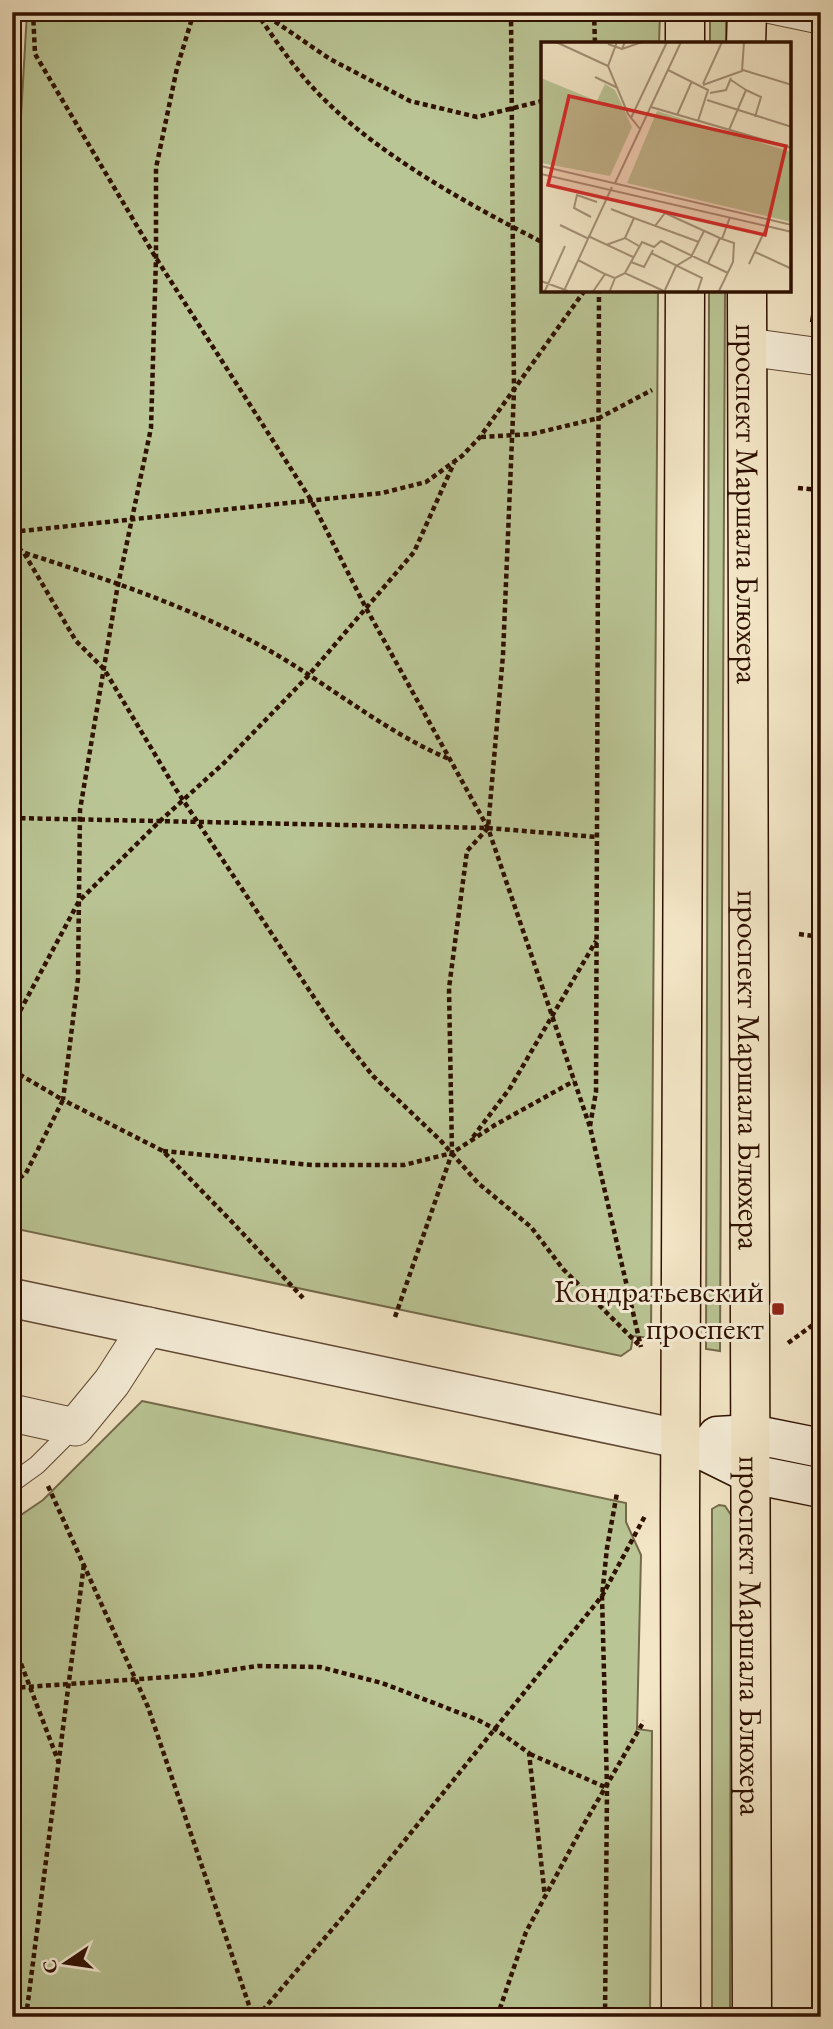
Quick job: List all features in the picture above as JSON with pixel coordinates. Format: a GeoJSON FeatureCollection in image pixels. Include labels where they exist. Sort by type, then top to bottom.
{"type":"FeatureCollection","features":[{"type":"Feature","properties":{"kind":"main road"},"geometry":{"type":"LineString","coordinates":[[685,12],[685,42]]}},
{"type":"Feature","properties":{"kind":"main road"},"geometry":{"type":"LineString","coordinates":[[746,42],[747,12]]}},
{"type":"Feature","properties":{"kind":"main road","name":"проспект Маршала Блюхера"},"geometry":{"type":"LineString","coordinates":[[681,2017],[680,1439],[685,292]]}},
{"type":"Feature","properties":{"kind":"main road","name":"проспект Маршала Блюхера"},"geometry":{"type":"LineString","coordinates":[[747,292],[752,2017]]}},
{"type":"Feature","properties":{"kind":"street"},"geometry":{"type":"LineString","coordinates":[[747,347],[821,357]]}},
{"type":"Feature","properties":{"kind":"street"},"geometry":{"type":"LineString","coordinates":[[12,1298],[680,1439],[751,1474],[821,1488]]}},
{"type":"Feature","properties":{"kind":"street"},"geometry":{"type":"LineString","coordinates":[[12,1413],[75,1427],[113,1382],[148,1326]]}},
{"type":"Feature","properties":{"kind":"street"},"geometry":{"type":"LineString","coordinates":[[680,1439],[751,1434],[821,1448]]}},
{"type":"Feature","properties":{"kind":"lane"},"geometry":{"type":"LineString","coordinates":[[760,12],[821,25]]}},
{"type":"Feature","properties":{"kind":"lane"},"geometry":{"type":"LineString","coordinates":[[12,1483],[37,1465],[75,1427]]}},
{"type":"Feature","properties":{"kind":"path"},"geometry":{"type":"LineString","coordinates":[[12,542],[24,553],[76,640],[104,669],[183,800],[333,1026],[373,1076],[452,1153],[478,1183],[531,1227],[563,1269],[641,1346],[590,1127],[488,828],[366,608],[311,500],[156,258],[35,54],[33,12]]}},
{"type":"Feature","properties":{"kind":"path"},"geometry":{"type":"LineString","coordinates":[[12,1184],[26,1173],[63,1100],[78,979],[80,819],[119,583],[151,428],[156,168],[177,68],[194,12]]}},
{"type":"Feature","properties":{"kind":"path"},"geometry":{"type":"LineString","coordinates":[[256,12],[289,59],[328,103],[382,149],[513,228],[541,242]]}},
{"type":"Feature","properties":{"kind":"path"},"geometry":{"type":"LineString","coordinates":[[261,12],[330,59],[410,101],[477,117],[541,101]]}},
{"type":"Feature","properties":{"kind":"path"},"geometry":{"type":"LineString","coordinates":[[395,1317],[452,1153],[449,988],[467,851],[488,828],[503,655],[512,436],[511,12]]}},
{"type":"Feature","properties":{"kind":"path"},"geometry":{"type":"LineString","coordinates":[[594,12],[595,42]]}},
{"type":"Feature","properties":{"kind":"path"},"geometry":{"type":"LineString","coordinates":[[12,532],[382,493],[426,482],[454,463],[480,438],[584,292]]}},
{"type":"Feature","properties":{"kind":"path"},"geometry":{"type":"LineString","coordinates":[[590,1127],[596,1091],[599,292]]}},
{"type":"Feature","properties":{"kind":"path"},"geometry":{"type":"LineString","coordinates":[[480,438],[533,435],[598,418],[684,373]]}},
{"type":"Feature","properties":{"kind":"path"},"geometry":{"type":"LineString","coordinates":[[12,1026],[79,901],[160,821],[224,763],[308,676],[414,552],[454,463]]}},
{"type":"Feature","properties":{"kind":"path"},"geometry":{"type":"LineString","coordinates":[[798,488],[821,490]]}},
{"type":"Feature","properties":{"kind":"path"},"geometry":{"type":"LineString","coordinates":[[24,553],[119,583],[245,637],[384,725],[450,760]]}},
{"type":"Feature","properties":{"kind":"path"},"geometry":{"type":"LineString","coordinates":[[12,818],[488,828],[597,837]]}},
{"type":"Feature","properties":{"kind":"path"},"geometry":{"type":"LineString","coordinates":[[799,934],[821,937]]}},
{"type":"Feature","properties":{"kind":"path"},"geometry":{"type":"LineString","coordinates":[[470,1141],[510,1088],[597,940]]}},
{"type":"Feature","properties":{"kind":"path"},"geometry":{"type":"LineString","coordinates":[[12,1070],[163,1152],[303,1298]]}},
{"type":"Feature","properties":{"kind":"path"},"geometry":{"type":"LineString","coordinates":[[163,1152],[312,1165],[404,1165],[452,1153],[574,1080]]}},
{"type":"Feature","properties":{"kind":"path"},"geometry":{"type":"LineString","coordinates":[[788,1343],[821,1319]]}},
{"type":"Feature","properties":{"kind":"path"},"geometry":{"type":"LineString","coordinates":[[37,1465],[85,1563],[148,1707],[255,2017],[347,1912],[602,1596],[649,1509]]}},
{"type":"Feature","properties":{"kind":"path"},"geometry":{"type":"LineString","coordinates":[[606,2017],[607,1788],[602,1596],[617,1493]]}},
{"type":"Feature","properties":{"kind":"path"},"geometry":{"type":"LineString","coordinates":[[26,2017],[85,1563]]}},
{"type":"Feature","properties":{"kind":"path"},"geometry":{"type":"LineString","coordinates":[[12,1640],[59,1763]]}},
{"type":"Feature","properties":{"kind":"path"},"geometry":{"type":"LineString","coordinates":[[12,1688],[197,1675],[258,1666],[320,1667],[382,1683],[478,1720],[529,1754],[607,1788]]}},
{"type":"Feature","properties":{"kind":"path"},"geometry":{"type":"LineString","coordinates":[[498,2017],[526,1932],[644,1721]]}},
{"type":"Feature","properties":{"kind":"path"},"geometry":{"type":"LineString","coordinates":[[529,1754],[545,1897]]}},
{"type":"Feature","properties":{"kind":"green space"},"geometry":{"type":"Polygon","coordinates":[[[27,12],[660,12],[659,42],[541,42],[541,292],[658,292],[651,1338],[633,1336],[631,1349],[621,1356],[12,1228],[12,273],[27,12]]]}},
{"type":"Feature","properties":{"kind":"green space"},"geometry":{"type":"Polygon","coordinates":[[[710,12],[726,12],[726,42],[710,42],[710,12]]]}},
{"type":"Feature","properties":{"kind":"green space"},"geometry":{"type":"Polygon","coordinates":[[[709,292],[725,292],[720,1351],[706,1349],[709,292]]]}},
{"type":"Feature","properties":{"kind":"green space"},"geometry":{"type":"Polygon","coordinates":[[[142,1401],[626,1503],[626,1522],[641,1555],[637,1729],[652,1731],[650,2017],[12,2017],[12,1521],[43,1500],[142,1401]]]}},
{"type":"Feature","properties":{"kind":"green space"},"geometry":{"type":"Polygon","coordinates":[[[719,1505],[725,1506],[731,1515],[730,2017],[712,2017],[712,1509],[719,1505]]]}},
{"type":"Feature","properties":{"kind":"building"},"geometry":{"type":"Polygon","coordinates":[[[816,289],[821,290],[821,322],[811,321],[816,289]]]}},
{"type":"Feature","properties":{"kind":"place","name":"Кондратьевский проспект"},"geometry":{"type":"Point","coordinates":[778,1309]}}]}
